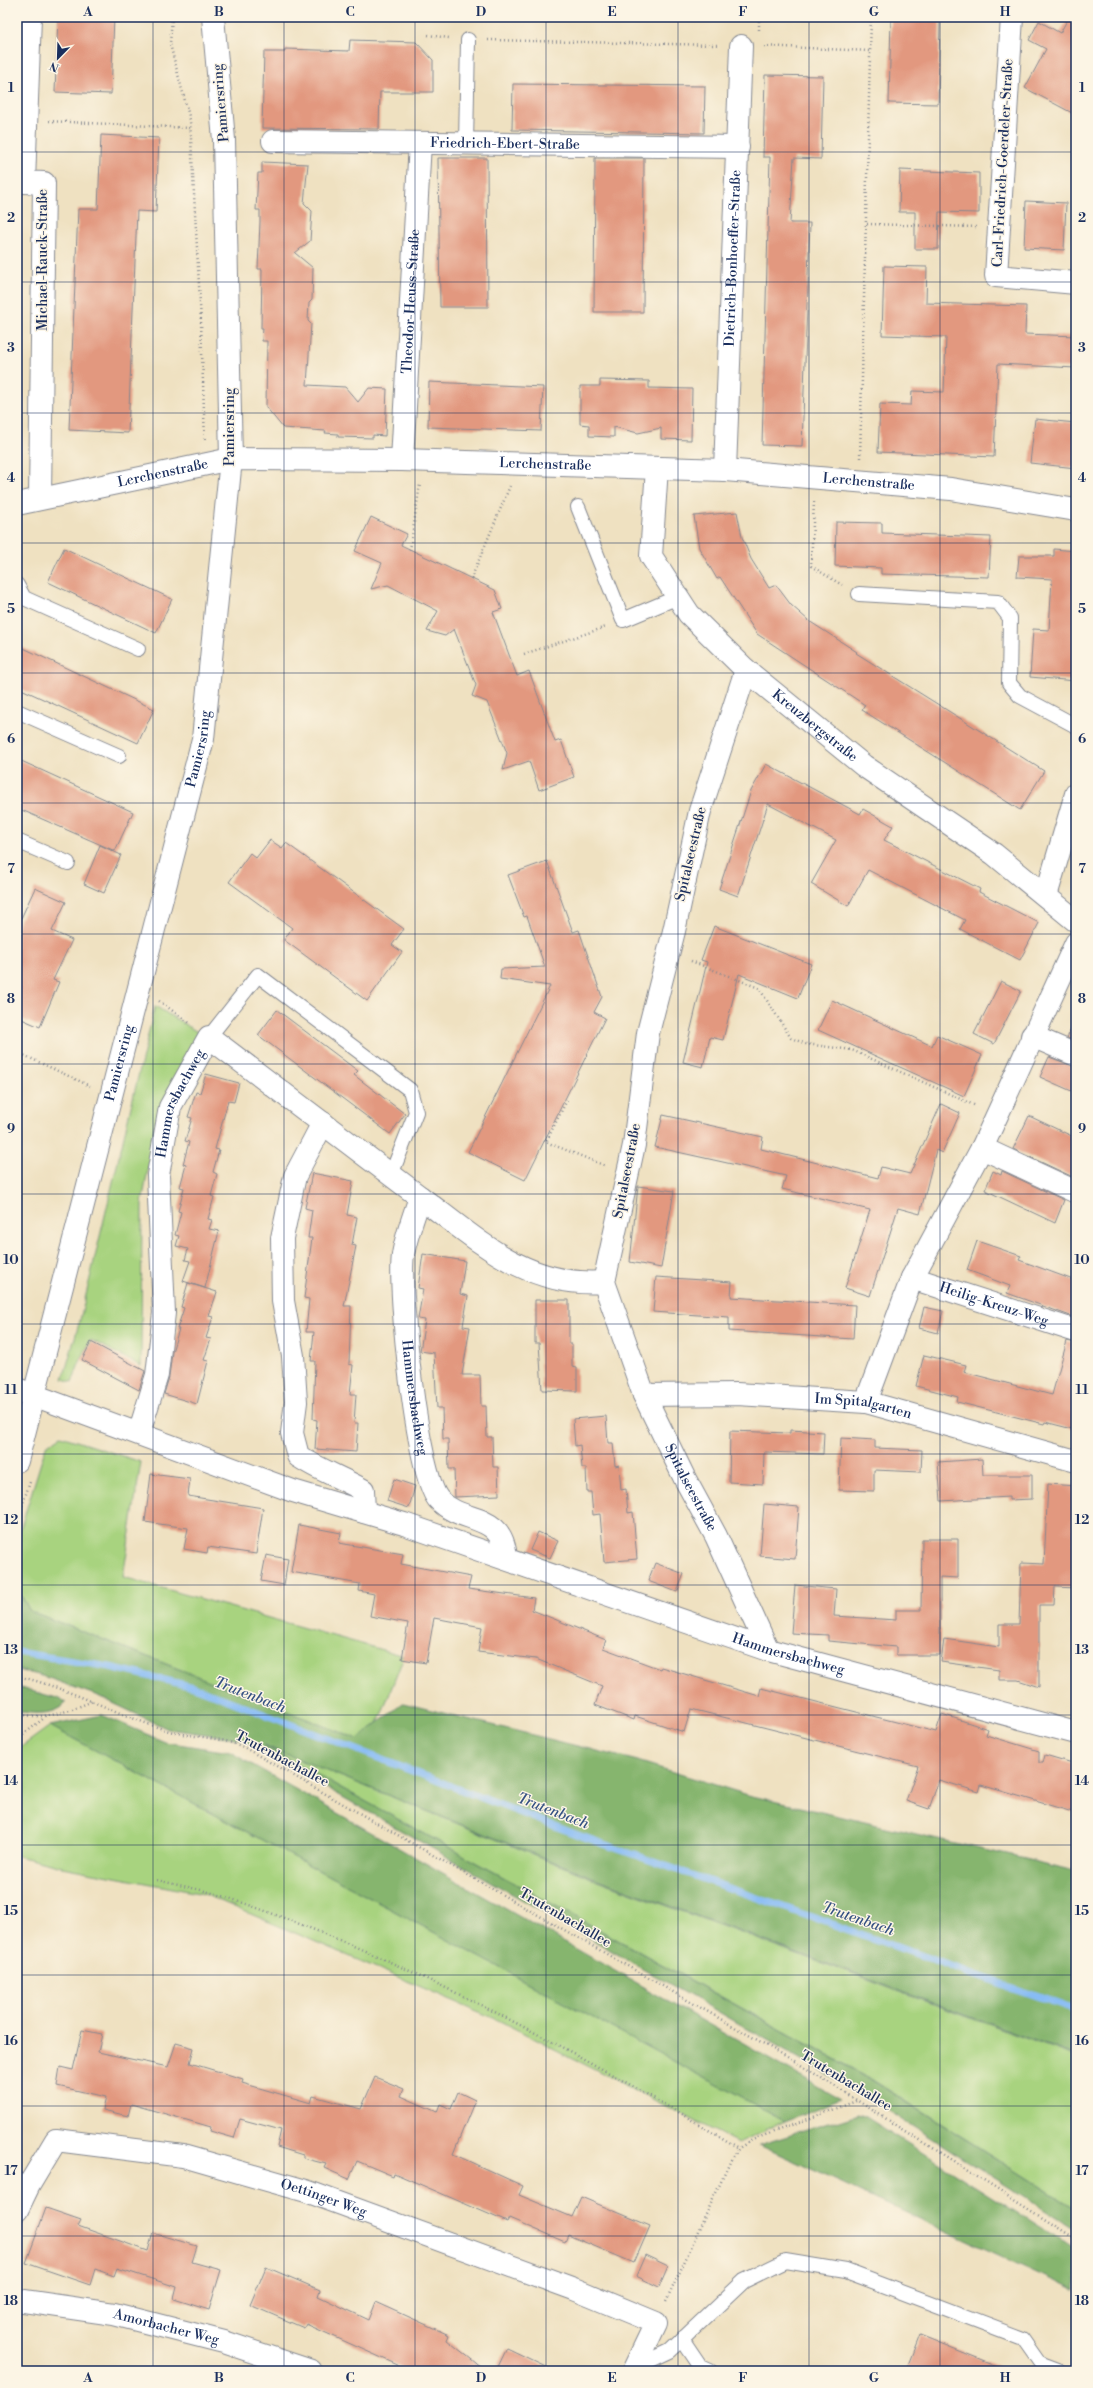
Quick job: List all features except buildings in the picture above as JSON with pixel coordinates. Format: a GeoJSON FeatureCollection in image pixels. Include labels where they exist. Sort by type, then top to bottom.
{"type":"FeatureCollection","features":[{"type":"Feature","properties":{"kind":"street","name":"Michael-Rauck-Straße"},"geometry":{"type":"LineString","coordinates":[[30,17],[26,120],[20,182],[44,183],[40,498]]}},
{"type":"Feature","properties":{"kind":"street","name":"Pamiersring"},"geometry":{"type":"LineString","coordinates":[[17,1461],[26,1392],[140,986],[203,739],[231,459],[224,140],[213,17]]}},
{"type":"Feature","properties":{"kind":"street","name":"Carl-Friedrich-Goerdeler-Straße"},"geometry":{"type":"LineString","coordinates":[[1012,17],[996,276],[1076,283]]}},
{"type":"Feature","properties":{"kind":"street","name":"Dietrich-Bonhoeffer-Straße"},"geometry":{"type":"LineString","coordinates":[[725,470],[741,46]]}},
{"type":"Feature","properties":{"kind":"street","name":"Friedrich-Ebert-Straße"},"geometry":{"type":"LineString","coordinates":[[273,141],[738,147]]}},
{"type":"Feature","properties":{"kind":"street","name":"Theodor-Heuss-Straße"},"geometry":{"type":"LineString","coordinates":[[413,460],[420,143]]}},
{"type":"Feature","properties":{"kind":"street","name":"Lerchenstraße"},"geometry":{"type":"LineString","coordinates":[[17,504],[231,459],[413,460],[725,470],[951,489],[1076,510]]}},
{"type":"Feature","properties":{"kind":"street","name":"Kreuzbergstraße"},"geometry":{"type":"LineString","coordinates":[[657,468],[651,556],[689,614],[746,670],[864,766],[994,854],[1076,921]]}},
{"type":"Feature","properties":{"kind":"street","name":"Spitalseestraße"},"geometry":{"type":"LineString","coordinates":[[746,670],[700,811],[669,952],[648,1033],[634,1145],[604,1282],[644,1395],[685,1479],[716,1536],[768,1650]]}},
{"type":"Feature","properties":{"kind":"street"},"geometry":{"type":"LineString","coordinates":[[1046,896],[1076,794]]}},
{"type":"Feature","properties":{"kind":"street"},"geometry":{"type":"LineString","coordinates":[[866,1402],[912,1278],[982,1148],[1032,1036],[1076,943]]}},
{"type":"Feature","properties":{"kind":"street"},"geometry":{"type":"LineString","coordinates":[[1032,1036],[1076,1055]]}},
{"type":"Feature","properties":{"kind":"street","name":"Hammersbachweg"},"geometry":{"type":"LineString","coordinates":[[139,1433],[157,1375],[164,1313],[158,1175],[170,1107],[209,1037],[498,1256],[544,1276],[582,1283],[604,1282]]}},
{"type":"Feature","properties":{"kind":"street"},"geometry":{"type":"LineString","coordinates":[[323,1123],[295,1176],[282,1238],[283,1301],[293,1356],[296,1402],[292,1433],[298,1456],[314,1467],[340,1477],[362,1490],[364,1512]]}},
{"type":"Feature","properties":{"kind":"street"},"geometry":{"type":"LineString","coordinates":[[982,1148],[1076,1192]]}},
{"type":"Feature","properties":{"kind":"street","name":"Hammersbachweg"},"geometry":{"type":"LineString","coordinates":[[420,1197],[403,1256],[404,1315],[414,1401],[429,1484],[438,1499],[452,1509],[489,1525],[499,1533],[505,1543],[506,1559]]}},
{"type":"Feature","properties":{"kind":"street","name":"Heilig-Kreuz-Weg"},"geometry":{"type":"LineString","coordinates":[[912,1278],[1076,1331]]}},
{"type":"Feature","properties":{"kind":"street","name":"Hammersbachweg"},"geometry":{"type":"LineString","coordinates":[[26,1392],[293,1491],[364,1512],[506,1559],[768,1650],[1076,1733]]}},
{"type":"Feature","properties":{"kind":"street","name":"Im Spitalgarten"},"geometry":{"type":"LineString","coordinates":[[644,1395],[737,1394],[866,1402],[1076,1461]]}},
{"type":"Feature","properties":{"kind":"street","name":"Oettinger Weg"},"geometry":{"type":"LineString","coordinates":[[17,2210],[29,2184],[56,2140],[183,2156],[306,2191],[574,2289],[656,2323]]}},
{"type":"Feature","properties":{"kind":"street","name":"Amorbacher Weg"},"geometry":{"type":"LineString","coordinates":[[17,2300],[114,2314],[224,2342],[311,2371]]}},
{"type":"Feature","properties":{"kind":"street"},"geometry":{"type":"LineString","coordinates":[[633,2369],[656,2323]]}},
{"type":"Feature","properties":{"kind":"lane"},"geometry":{"type":"LineString","coordinates":[[466,144],[468,40]]}},
{"type":"Feature","properties":{"kind":"lane"},"geometry":{"type":"LineString","coordinates":[[578,507],[623,620],[678,597]]}},
{"type":"Feature","properties":{"kind":"lane"},"geometry":{"type":"LineString","coordinates":[[17,585],[24,598],[138,649]]}},
{"type":"Feature","properties":{"kind":"lane"},"geometry":{"type":"LineString","coordinates":[[859,594],[998,602],[1010,618],[1009,683],[1020,696],[1076,726]]}},
{"type":"Feature","properties":{"kind":"lane"},"geometry":{"type":"LineString","coordinates":[[17,711],[119,756]]}},
{"type":"Feature","properties":{"kind":"lane"},"geometry":{"type":"LineString","coordinates":[[17,842],[68,863]]}},
{"type":"Feature","properties":{"kind":"lane"},"geometry":{"type":"LineString","coordinates":[[209,1037],[258,975],[410,1090],[416,1112],[391,1175]]}},
{"type":"Feature","properties":{"kind":"lane"},"geometry":{"type":"LineString","coordinates":[[633,2369],[670,2351],[744,2280],[785,2261],[846,2271],[1024,2338],[1041,2368],[1058,2371]]}},
{"type":"Feature","properties":{"kind":"lane"},"geometry":{"type":"LineString","coordinates":[[682,2339],[704,2370]]}},
{"type":"Feature","properties":{"kind":"path"},"geometry":{"type":"LineString","coordinates":[[172,17],[170,44],[190,128],[201,322],[206,464]]}},
{"type":"Feature","properties":{"kind":"path"},"geometry":{"type":"LineString","coordinates":[[859,481],[867,224],[871,17]]}},
{"type":"Feature","properties":{"kind":"path"},"geometry":{"type":"LineString","coordinates":[[468,40],[741,46],[870,51]]}},
{"type":"Feature","properties":{"kind":"path"},"geometry":{"type":"LineString","coordinates":[[26,120],[190,128]]}},
{"type":"Feature","properties":{"kind":"path"},"geometry":{"type":"LineString","coordinates":[[867,224],[999,228]]}},
{"type":"Feature","properties":{"kind":"path"},"geometry":{"type":"LineString","coordinates":[[410,550],[413,460]]}},
{"type":"Feature","properties":{"kind":"path"},"geometry":{"type":"LineString","coordinates":[[471,579],[519,463]]}},
{"type":"Feature","properties":{"kind":"path"},"geometry":{"type":"LineString","coordinates":[[816,477],[811,566],[834,581],[859,594]]}},
{"type":"Feature","properties":{"kind":"path"},"geometry":{"type":"LineString","coordinates":[[524,654],[623,620]]}},
{"type":"Feature","properties":{"kind":"path"},"geometry":{"type":"LineString","coordinates":[[669,952],[759,988],[791,1038],[806,1044],[852,1050],[996,1115]]}},
{"type":"Feature","properties":{"kind":"path"},"geometry":{"type":"LineString","coordinates":[[140,986],[209,1037]]}},
{"type":"Feature","properties":{"kind":"path"},"geometry":{"type":"LineString","coordinates":[[17,1052],[96,1089]]}},
{"type":"Feature","properties":{"kind":"path"},"geometry":{"type":"LineString","coordinates":[[567,1100],[546,1142],[627,1174]]}},
{"type":"Feature","properties":{"kind":"path"},"geometry":{"type":"LineString","coordinates":[[17,1461],[34,1466],[17,1521]]}},
{"type":"Feature","properties":{"kind":"path","name":"Trutenbachallee"},"geometry":{"type":"LineString","coordinates":[[17,1676],[45,1682],[169,1731],[221,1739],[245,1748],[859,2100],[1076,2238]]}},
{"type":"Feature","properties":{"kind":"path"},"geometry":{"type":"LineString","coordinates":[[17,1714],[44,1718],[58,1715],[94,1701]]}},
{"type":"Feature","properties":{"kind":"path"},"geometry":{"type":"LineString","coordinates":[[17,1740],[44,1718]]}},
{"type":"Feature","properties":{"kind":"path"},"geometry":{"type":"LineString","coordinates":[[157,1880],[228,1898],[381,1957],[458,1992],[663,2103],[739,2148]]}},
{"type":"Feature","properties":{"kind":"path"},"geometry":{"type":"LineString","coordinates":[[656,2323],[694,2239],[739,2148],[752,2140],[859,2100]]}},
{"type":"Feature","properties":{"kind":"green space"},"geometry":{"type":"Polygon","coordinates":[[[155,1006],[199,1033],[150,1158],[142,1203],[141,1366],[91,1340],[81,1359],[72,1382],[63,1379],[80,1320],[155,1006]]]}},
{"type":"Feature","properties":{"kind":"green space"},"geometry":{"type":"Polygon","coordinates":[[[61,1436],[141,1462],[123,1577],[404,1656],[378,1723],[358,1739],[30,1611],[17,1588],[17,1540],[46,1446],[61,1436]]]}},
{"type":"Feature","properties":{"kind":"green space"},"geometry":{"type":"Polygon","coordinates":[[[17,1588],[30,1611],[358,1739],[403,1703],[634,1760],[748,1795],[1076,1871],[1076,2056],[589,1876],[263,1745],[870,2079],[1076,2209],[1076,2230],[869,2098],[241,1739],[168,1729],[98,1696],[46,1677],[17,1670],[17,1588]]]}},
{"type":"Feature","properties":{"kind":"green space"},"geometry":{"type":"Polygon","coordinates":[[[17,1687],[57,1698],[66,1703],[62,1707],[50,1712],[29,1713],[17,1711],[17,1687]]]}},
{"type":"Feature","properties":{"kind":"green space"},"geometry":{"type":"Polygon","coordinates":[[[102,1715],[165,1742],[230,1752],[840,2099],[785,2121],[50,1726],[102,1715]]]}},
{"type":"Feature","properties":{"kind":"green space"},"geometry":{"type":"Polygon","coordinates":[[[50,1726],[785,2121],[738,2143],[498,2020],[204,1894],[62,1867],[17,1856],[17,1750],[50,1726]]]}},
{"type":"Feature","properties":{"kind":"green space"},"geometry":{"type":"Polygon","coordinates":[[[261,1744],[589,1877],[1076,2057],[1076,2209],[871,2079],[261,1744]]]}},
{"type":"Feature","properties":{"kind":"green space"},"geometry":{"type":"Polygon","coordinates":[[[858,2114],[866,2117],[1076,2250],[1076,2291],[759,2145],[858,2114]]]}},
{"type":"Feature","properties":{"kind":"waterway","name":"Trutenbach"},"geometry":{"type":"LineString","coordinates":[[17,1652],[110,1667],[194,1687],[578,1835],[1076,2010]]}}]}
